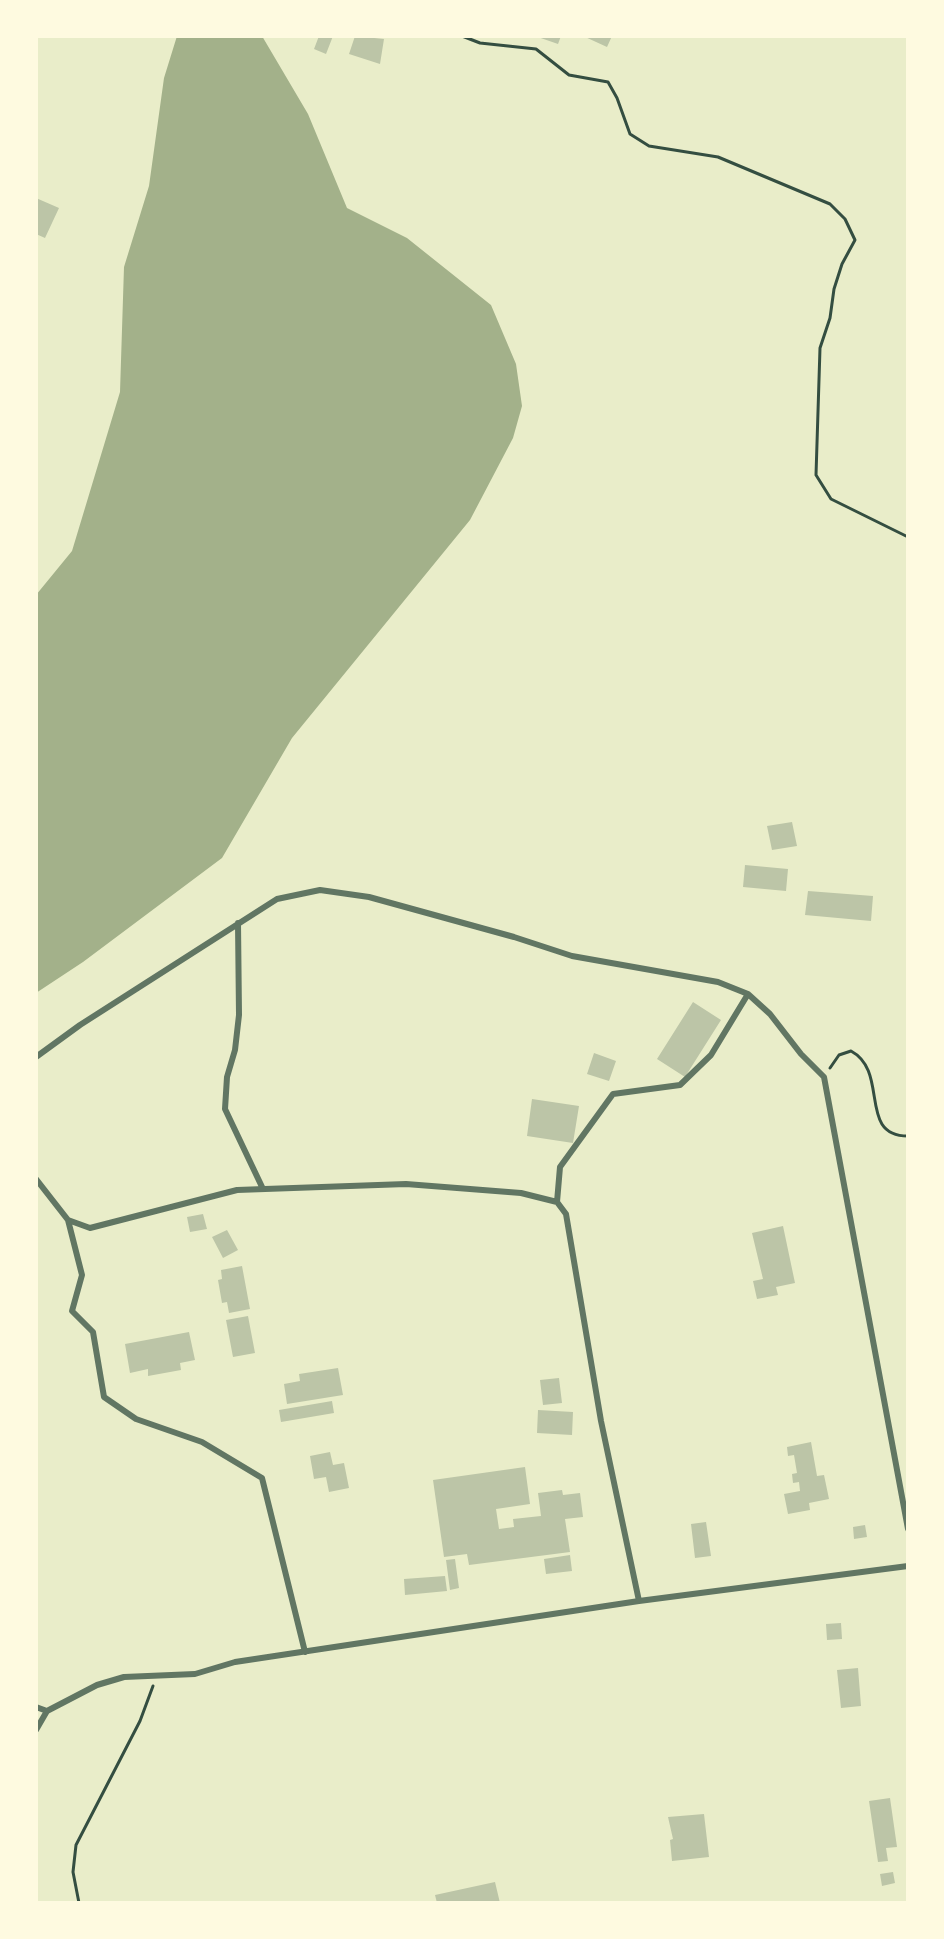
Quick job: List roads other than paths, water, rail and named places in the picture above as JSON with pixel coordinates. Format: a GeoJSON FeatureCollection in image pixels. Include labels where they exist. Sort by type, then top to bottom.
{"type":"FeatureCollection","features":[{"type":"Feature","properties":{"kind":"street"},"geometry":{"type":"LineString","coordinates":[[36,1057],[80,1025],[277,899],[320,890],[369,897],[514,937],[572,956],[718,982],[748,994],[771,1014],[801,1054],[824,1077],[908,1529]]}},
{"type":"Feature","properties":{"kind":"street"},"geometry":{"type":"LineString","coordinates":[[238,923],[239,1015],[235,1050],[226,1077],[225,1109],[263,1189]]}},
{"type":"Feature","properties":{"kind":"street"},"geometry":{"type":"LineString","coordinates":[[557,1202],[560,1167],[613,1094],[680,1084],[711,1055],[748,994]]}},
{"type":"Feature","properties":{"kind":"street"},"geometry":{"type":"LineString","coordinates":[[36,1179],[68,1220],[82,1275],[72,1311],[93,1332],[104,1396],[136,1419],[202,1442],[262,1478],[306,1652]]}},
{"type":"Feature","properties":{"kind":"street"},"geometry":{"type":"LineString","coordinates":[[68,1220],[90,1228],[237,1190],[263,1189],[406,1184],[520,1193],[557,1202],[566,1214],[601,1422],[639,1601]]}},
{"type":"Feature","properties":{"kind":"street"},"geometry":{"type":"LineString","coordinates":[[36,1730],[47,1711],[97,1685],[124,1677],[195,1674],[234,1662],[639,1601],[908,1566]]}},
{"type":"Feature","properties":{"kind":"street"},"geometry":{"type":"LineString","coordinates":[[36,1707],[47,1711]]}}]}
